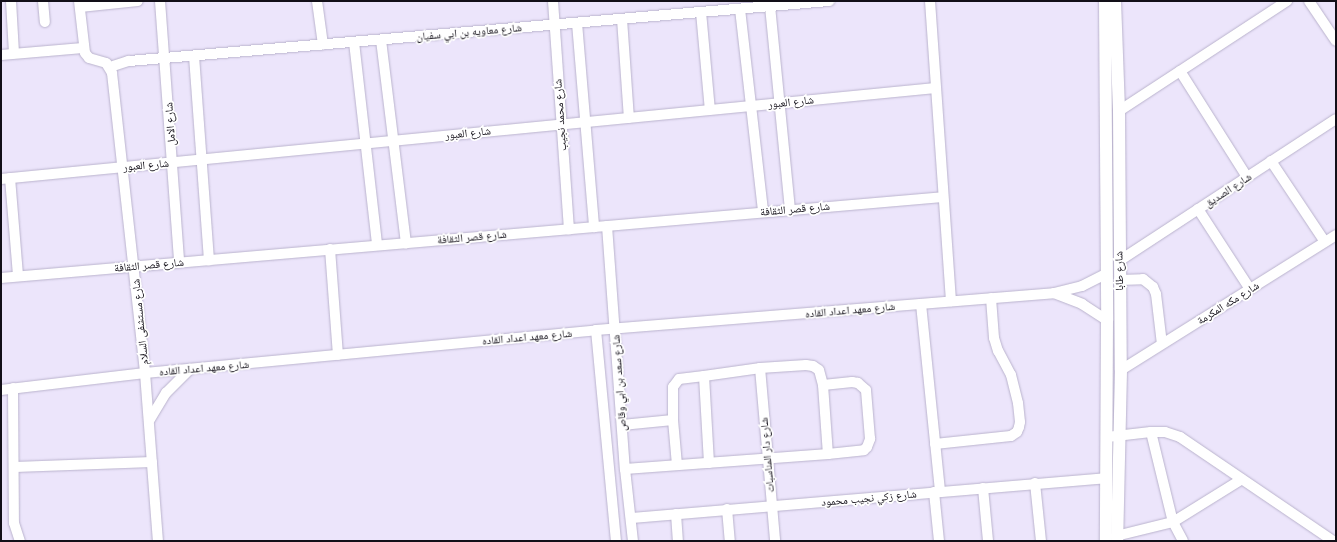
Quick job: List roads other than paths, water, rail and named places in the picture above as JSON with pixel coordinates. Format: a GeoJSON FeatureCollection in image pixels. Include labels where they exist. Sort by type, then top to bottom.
{"type":"FeatureCollection","features":[{"type":"Feature","properties":{"kind":"street"},"geometry":{"type":"LineString","coordinates":[[11,1],[14,53]]}},
{"type":"Feature","properties":{"kind":"street"},"geometry":{"type":"LineString","coordinates":[[43,1],[44,22]]}},
{"type":"Feature","properties":{"kind":"street"},"geometry":{"type":"LineString","coordinates":[[110,67],[106,63],[89,58],[83,48],[79,4],[138,1]]}},
{"type":"Feature","properties":{"kind":"street","name":"شارع الامل"},"geometry":{"type":"LineString","coordinates":[[160,1],[179,262]]}},
{"type":"Feature","properties":{"kind":"street"},"geometry":{"type":"LineString","coordinates":[[317,1],[324,44]]}},
{"type":"Feature","properties":{"kind":"street","name":"شارع محمد نجيب"},"geometry":{"type":"LineString","coordinates":[[553,1],[560,124],[569,229]]}},
{"type":"Feature","properties":{"kind":"street","name":"شارع معاويه بن ابي سفيان"},"geometry":{"type":"LineString","coordinates":[[110,67],[128,61],[740,9],[794,2],[829,1]]}},
{"type":"Feature","properties":{"kind":"street"},"geometry":{"type":"LineString","coordinates":[[930,1],[942,197],[951,301]]}},
{"type":"Feature","properties":{"kind":"street","name":"شارع طابا"},"geometry":{"type":"LineString","coordinates":[[1105,1],[1107,273],[1106,478],[1113,539]]}},
{"type":"Feature","properties":{"kind":"street","name":"شارع طابا"},"geometry":{"type":"LineString","coordinates":[[1113,539],[1120,434],[1119,111],[1116,1]]}},
{"type":"Feature","properties":{"kind":"street"},"geometry":{"type":"LineString","coordinates":[[1119,111],[1287,1]]}},
{"type":"Feature","properties":{"kind":"street"},"geometry":{"type":"LineString","coordinates":[[1309,1],[1336,41]]}},
{"type":"Feature","properties":{"kind":"street"},"geometry":{"type":"LineString","coordinates":[[770,6],[790,210]]}},
{"type":"Feature","properties":{"kind":"street"},"geometry":{"type":"LineString","coordinates":[[740,9],[763,212]]}},
{"type":"Feature","properties":{"kind":"street"},"geometry":{"type":"LineString","coordinates":[[701,12],[710,110]]}},
{"type":"Feature","properties":{"kind":"street"},"geometry":{"type":"LineString","coordinates":[[622,19],[629,118]]}},
{"type":"Feature","properties":{"kind":"street"},"geometry":{"type":"LineString","coordinates":[[577,23],[594,227]]}},
{"type":"Feature","properties":{"kind":"street"},"geometry":{"type":"LineString","coordinates":[[381,40],[406,243]]}},
{"type":"Feature","properties":{"kind":"street"},"geometry":{"type":"LineString","coordinates":[[354,42],[377,245]]}},
{"type":"Feature","properties":{"kind":"street"},"geometry":{"type":"LineString","coordinates":[[1,55],[83,48]]}},
{"type":"Feature","properties":{"kind":"street"},"geometry":{"type":"LineString","coordinates":[[194,56],[209,260]]}},
{"type":"Feature","properties":{"kind":"street","name":"شارع مستشفى السلام"},"geometry":{"type":"LineString","coordinates":[[110,67],[112,73],[123,167],[145,373],[158,541]]}},
{"type":"Feature","properties":{"kind":"street"},"geometry":{"type":"LineString","coordinates":[[1180,71],[1247,177]]}},
{"type":"Feature","properties":{"kind":"street","name":"شارع العبور"},"geometry":{"type":"LineString","coordinates":[[6,179],[936,88]]}},
{"type":"Feature","properties":{"kind":"street","name":"شارع الصديق"},"geometry":{"type":"LineString","coordinates":[[1119,261],[1336,119]]}},
{"type":"Feature","properties":{"kind":"street"},"geometry":{"type":"LineString","coordinates":[[1271,161],[1325,242]]}},
{"type":"Feature","properties":{"kind":"street"},"geometry":{"type":"LineString","coordinates":[[6,179],[18,276]]}},
{"type":"Feature","properties":{"kind":"street","name":"شارع قصر الثقافة"},"geometry":{"type":"LineString","coordinates":[[1,278],[942,197]]}},
{"type":"Feature","properties":{"kind":"street"},"geometry":{"type":"LineString","coordinates":[[1198,209],[1250,289]]}},
{"type":"Feature","properties":{"kind":"street","name":"شارع سعد بن ابي وقاص"},"geometry":{"type":"LineString","coordinates":[[608,226],[625,469],[633,541]]}},
{"type":"Feature","properties":{"kind":"street","name":"شارع مكه المكرمة"},"geometry":{"type":"LineString","coordinates":[[1120,370],[1336,235]]}},
{"type":"Feature","properties":{"kind":"street"},"geometry":{"type":"LineString","coordinates":[[330,250],[338,355]]}},
{"type":"Feature","properties":{"kind":"street","name":"شارع معهد اعداد القاده"},"geometry":{"type":"LineString","coordinates":[[1,390],[145,373],[596,330],[1054,293],[1082,286],[1107,273]]}},
{"type":"Feature","properties":{"kind":"street"},"geometry":{"type":"LineString","coordinates":[[1119,280],[1143,279],[1154,287],[1162,344]]}},
{"type":"Feature","properties":{"kind":"street","name":"شارع معهد اعداد القاده"},"geometry":{"type":"LineString","coordinates":[[1054,293],[1082,304],[1107,320]]}},
{"type":"Feature","properties":{"kind":"street"},"geometry":{"type":"LineString","coordinates":[[935,444],[1011,436],[1017,432],[1019,427],[1020,422],[1018,403],[1011,375],[998,351],[994,338],[991,298]]}},
{"type":"Feature","properties":{"kind":"street"},"geometry":{"type":"LineString","coordinates":[[921,304],[935,444],[939,541]]}},
{"type":"Feature","properties":{"kind":"street","name":"شارع سعد بن ابي وقاص"},"geometry":{"type":"LineString","coordinates":[[596,330],[616,541]]}},
{"type":"Feature","properties":{"kind":"street"},"geometry":{"type":"LineString","coordinates":[[678,465],[673,420],[672,392],[675,382],[679,379],[760,368],[813,366],[821,374],[828,454]]}},
{"type":"Feature","properties":{"kind":"street","name":"شارع دار المناسبات"},"geometry":{"type":"LineString","coordinates":[[760,368],[774,541]]}},
{"type":"Feature","properties":{"kind":"street"},"geometry":{"type":"LineString","coordinates":[[149,421],[166,393],[190,369]]}},
{"type":"Feature","properties":{"kind":"street"},"geometry":{"type":"LineString","coordinates":[[704,376],[709,463]]}},
{"type":"Feature","properties":{"kind":"street"},"geometry":{"type":"LineString","coordinates":[[625,469],[767,459],[864,450],[869,444],[870,432],[866,390],[863,386],[852,382],[823,385]]}},
{"type":"Feature","properties":{"kind":"street"},"geometry":{"type":"LineString","coordinates":[[13,388],[15,467],[14,523],[20,541]]}},
{"type":"Feature","properties":{"kind":"street"},"geometry":{"type":"LineString","coordinates":[[622,425],[673,420]]}},
{"type":"Feature","properties":{"kind":"street"},"geometry":{"type":"LineString","coordinates":[[1107,437],[1120,434],[1151,432],[1165,432],[1180,436],[1333,541]]}},
{"type":"Feature","properties":{"kind":"street"},"geometry":{"type":"LineString","coordinates":[[1151,432],[1173,522],[1183,541]]}},
{"type":"Feature","properties":{"kind":"street"},"geometry":{"type":"LineString","coordinates":[[15,467],[152,462]]}},
{"type":"Feature","properties":{"kind":"street","name":"شارع زكي نجيب محمود"},"geometry":{"type":"LineString","coordinates":[[631,518],[1106,478]]}},
{"type":"Feature","properties":{"kind":"street"},"geometry":{"type":"LineString","coordinates":[[1113,539],[1173,522],[1242,478]]}},
{"type":"Feature","properties":{"kind":"street"},"geometry":{"type":"LineString","coordinates":[[1035,484],[1041,541]]}},
{"type":"Feature","properties":{"kind":"street"},"geometry":{"type":"LineString","coordinates":[[983,488],[988,541]]}},
{"type":"Feature","properties":{"kind":"street"},"geometry":{"type":"LineString","coordinates":[[727,510],[730,541]]}},
{"type":"Feature","properties":{"kind":"street"},"geometry":{"type":"LineString","coordinates":[[676,514],[678,541]]}}]}
